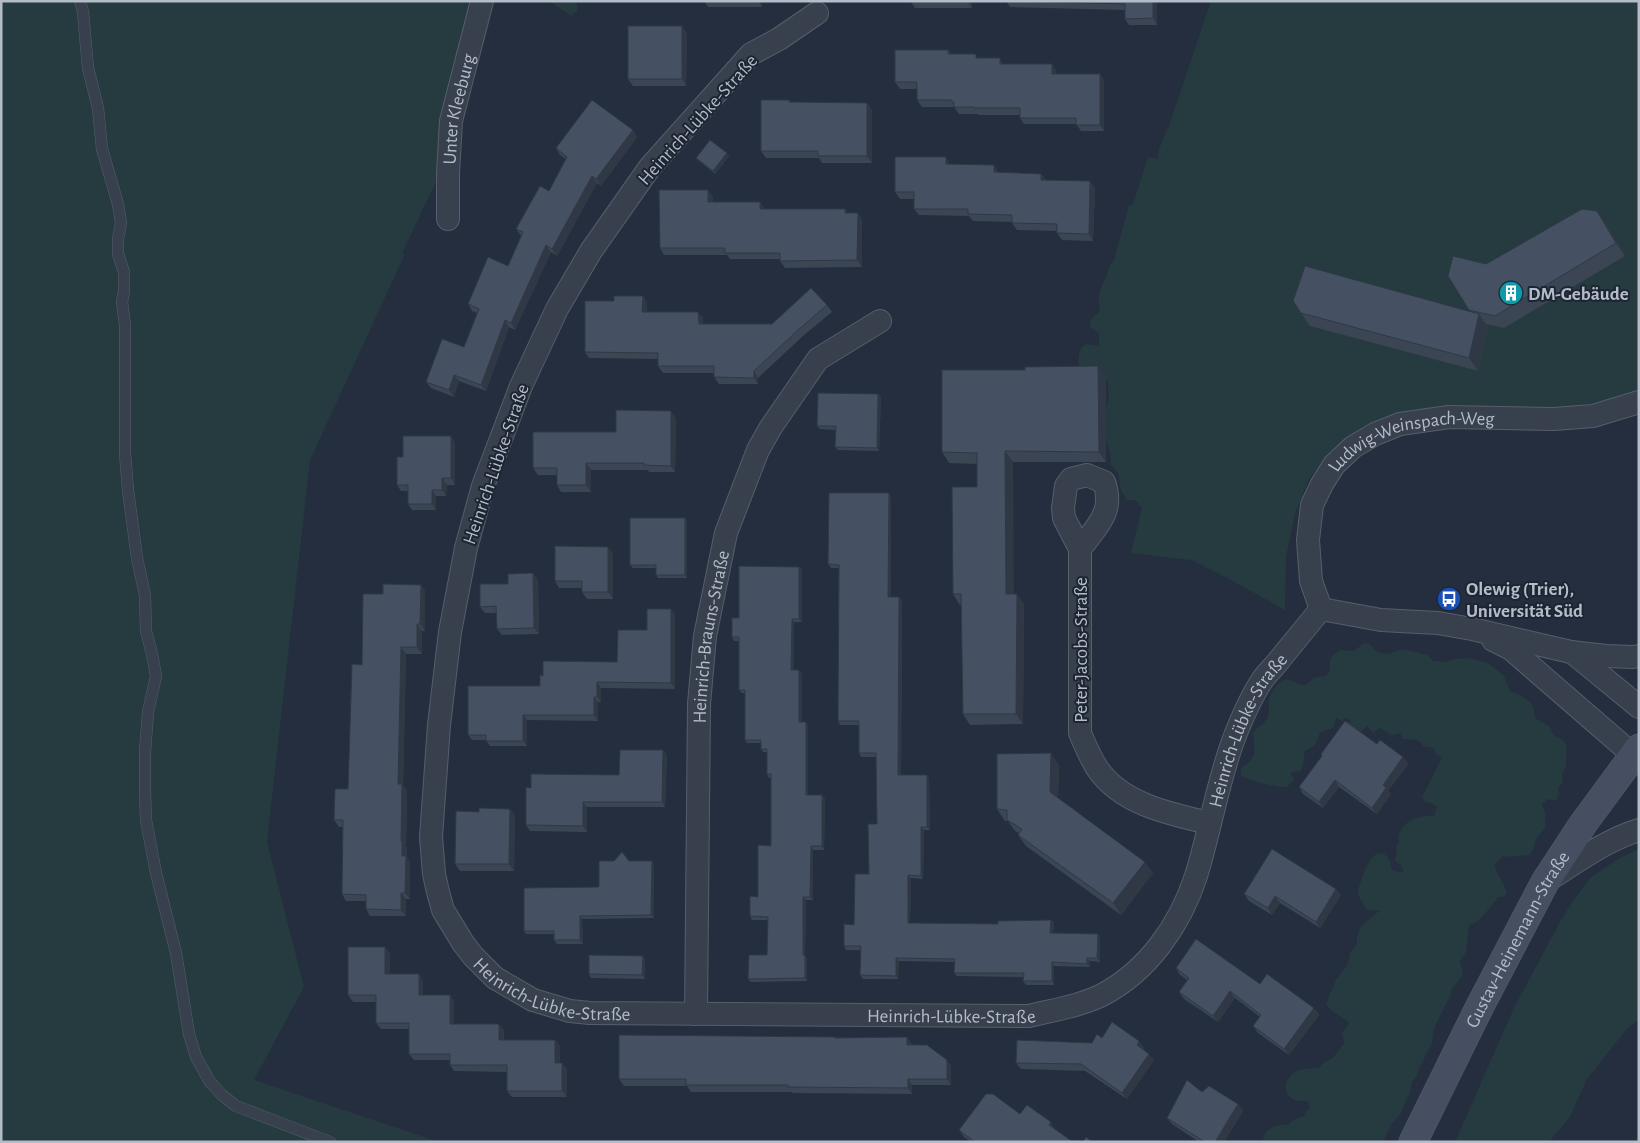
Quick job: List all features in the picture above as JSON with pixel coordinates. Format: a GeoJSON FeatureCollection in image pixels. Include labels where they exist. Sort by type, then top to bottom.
{"type":"FeatureCollection","features":[{"type":"Feature","properties":{"kind":"main road","name":"Gustav-Heinemann-Straße"},"geometry":{"type":"LineString","coordinates":[[1413,1142],[1479,1008],[1545,882],[1583,824],[1637,754]]}},
{"type":"Feature","properties":{"kind":"street","name":"Unter Kleeburg"},"geometry":{"type":"LineString","coordinates":[[448,219],[448,173],[452,121],[482,1]]}},
{"type":"Feature","properties":{"kind":"street","name":"Heinrich-Lübke-Straße"},"geometry":{"type":"LineString","coordinates":[[817,13],[780,40],[752,54],[650,168],[611,221],[574,278],[557,309],[520,386],[486,477],[466,548],[454,606],[446,661],[432,837],[432,855],[443,910],[463,943],[478,962],[495,978],[533,1000],[570,1011],[590,1013],[1029,1016],[1101,996],[1140,968],[1156,951],[1168,934],[1195,878],[1219,782],[1247,708],[1263,679],[1321,609]]}},
{"type":"Feature","properties":{"kind":"street","name":"Heinrich-Brauns-Straße"},"geometry":{"type":"LineString","coordinates":[[696,1014],[699,704],[705,636],[726,533],[758,450],[818,359],[880,321]]}},
{"type":"Feature","properties":{"kind":"street","name":"Ludwig-Weinspach-Weg"},"geometry":{"type":"LineString","coordinates":[[1321,609],[1311,581],[1308,540],[1312,505],[1334,464],[1353,447],[1375,434],[1400,424],[1449,417],[1554,419],[1593,416],[1639,402]]}},
{"type":"Feature","properties":{"kind":"street","name":"Peter-Jacobs-Straße"},"geometry":{"type":"LineString","coordinates":[[1080,549],[1080,733],[1087,752],[1106,779],[1129,796],[1176,816],[1209,823]]}},
{"type":"Feature","properties":{"kind":"street"},"geometry":{"type":"LineString","coordinates":[[1321,609],[1381,620],[1438,623],[1571,652],[1606,656],[1639,656]]}},
{"type":"Feature","properties":{"kind":"street"},"geometry":{"type":"LineString","coordinates":[[1472,629],[1510,649],[1637,754]]}},
{"type":"Feature","properties":{"kind":"street"},"geometry":{"type":"LineString","coordinates":[[1571,652],[1639,707]]}},
{"type":"Feature","properties":{"kind":"street"},"geometry":{"type":"LineString","coordinates":[[1545,882],[1602,846],[1639,830]]}},
{"type":"Feature","properties":{"kind":"lane"},"geometry":{"type":"LineString","coordinates":[[80,1],[83,12],[88,68],[98,108],[102,149],[118,204],[121,223],[118,254],[124,272],[122,302],[125,325],[125,453],[137,558],[145,595],[146,631],[156,676],[148,712],[145,792],[146,820],[156,873],[176,953],[189,1034],[196,1057],[210,1082],[236,1106],[330,1142]]}},
{"type":"Feature","properties":{"kind":"green space"},"geometry":{"type":"Polygon","coordinates":[[[1,1],[479,1],[445,163],[402,253],[405,254],[310,460],[267,842],[304,987],[254,1080],[439,1142],[1,1142],[1,1]]]}},
{"type":"Feature","properties":{"kind":"green space"},"geometry":{"type":"Polygon","coordinates":[[[549,1],[577,1],[577,11],[571,16],[549,1]]]}},
{"type":"Feature","properties":{"kind":"green space"},"geometry":{"type":"Polygon","coordinates":[[[1211,1],[1639,1],[1639,393],[1552,412],[1403,412],[1363,427],[1324,458],[1308,481],[1295,514],[1286,557],[1285,610],[1191,560],[1131,553],[1142,508],[1135,500],[1127,500],[1121,490],[1118,473],[1111,465],[1106,439],[1106,408],[1109,396],[1107,379],[1102,381],[1080,370],[1079,363],[1079,356],[1083,346],[1086,344],[1099,346],[1099,333],[1090,327],[1090,322],[1100,311],[1100,291],[1109,267],[1114,260],[1129,206],[1133,204],[1148,157],[1158,159],[1159,149],[1170,123],[1211,1]]]}},
{"type":"Feature","properties":{"kind":"green space"},"geometry":{"type":"Polygon","coordinates":[[[1364,643],[1368,643],[1380,653],[1387,654],[1407,650],[1428,655],[1433,661],[1445,662],[1453,659],[1467,658],[1488,663],[1504,676],[1510,691],[1531,702],[1535,718],[1549,726],[1554,735],[1566,744],[1566,766],[1562,775],[1563,780],[1558,789],[1560,793],[1556,801],[1548,799],[1542,804],[1545,812],[1545,828],[1536,839],[1533,850],[1529,855],[1502,857],[1495,864],[1495,868],[1507,893],[1504,897],[1498,897],[1478,921],[1469,925],[1466,952],[1460,961],[1463,973],[1451,990],[1451,994],[1434,1028],[1432,1043],[1416,1078],[1412,1081],[1410,1092],[1400,1115],[1391,1125],[1384,1140],[1382,1142],[1263,1142],[1263,1137],[1268,1130],[1279,1125],[1288,1125],[1293,1120],[1304,1116],[1310,1107],[1308,1101],[1295,1100],[1287,1093],[1286,1083],[1290,1076],[1301,1070],[1319,1068],[1324,1062],[1332,1059],[1344,1043],[1342,1033],[1349,1023],[1326,1004],[1336,980],[1348,964],[1350,953],[1357,943],[1360,929],[1380,911],[1367,910],[1359,897],[1358,890],[1370,860],[1376,854],[1382,853],[1389,860],[1392,870],[1400,873],[1404,871],[1400,864],[1395,861],[1396,846],[1399,842],[1401,830],[1415,819],[1434,816],[1437,807],[1432,803],[1425,802],[1422,797],[1442,757],[1437,755],[1433,748],[1423,746],[1418,740],[1403,739],[1400,733],[1392,735],[1380,728],[1373,733],[1367,726],[1361,732],[1346,724],[1351,720],[1345,718],[1342,721],[1336,718],[1334,727],[1320,733],[1315,745],[1305,751],[1301,771],[1292,772],[1291,775],[1294,779],[1288,786],[1270,785],[1241,776],[1242,768],[1252,759],[1255,753],[1252,734],[1267,719],[1270,698],[1278,684],[1282,681],[1290,680],[1305,685],[1313,678],[1325,676],[1330,671],[1330,659],[1333,655],[1340,650],[1354,651],[1364,643]]]}},
{"type":"Feature","properties":{"kind":"green space"},"geometry":{"type":"Polygon","coordinates":[[[1639,849],[1639,1019],[1626,1030],[1587,1079],[1570,1117],[1549,1142],[1455,1142],[1514,1008],[1561,920],[1590,878],[1618,859],[1639,849]]]}},
{"type":"Feature","properties":{"kind":"building"},"geometry":{"type":"Polygon","coordinates":[[[967,1],[967,2],[910,2],[967,1]]]}},
{"type":"Feature","properties":{"kind":"building"},"geometry":{"type":"Polygon","coordinates":[[[1015,1],[1153,1],[1153,18],[1125,19],[1125,4],[1015,1]]]}},
{"type":"Feature","properties":{"kind":"building"},"geometry":{"type":"Polygon","coordinates":[[[628,26],[682,26],[682,79],[628,79],[628,26]]]}},
{"type":"Feature","properties":{"kind":"building"},"geometry":{"type":"Polygon","coordinates":[[[895,50],[948,50],[948,54],[976,54],[976,58],[1000,58],[1000,64],[1052,64],[1052,74],[1100,74],[1100,125],[1076,125],[1076,118],[1020,118],[1020,108],[954,107],[952,100],[917,100],[917,82],[895,82],[895,50]]]}},
{"type":"Feature","properties":{"kind":"building"},"geometry":{"type":"Polygon","coordinates":[[[592,100],[633,130],[596,179],[592,176],[552,249],[546,245],[511,323],[505,320],[481,385],[454,375],[449,390],[426,382],[442,339],[464,347],[479,309],[468,304],[488,257],[508,266],[523,232],[516,229],[540,186],[549,191],[567,157],[556,148],[592,100]]]}},
{"type":"Feature","properties":{"kind":"building"},"geometry":{"type":"Polygon","coordinates":[[[761,100],[867,103],[867,156],[818,156],[818,151],[761,151],[761,100]]]}},
{"type":"Feature","properties":{"kind":"building"},"geometry":{"type":"Polygon","coordinates":[[[710,140],[727,153],[713,171],[696,158],[710,140]]]}},
{"type":"Feature","properties":{"kind":"building"},"geometry":{"type":"Polygon","coordinates":[[[895,157],[946,157],[946,164],[994,165],[994,172],[1041,174],[1041,180],[1090,181],[1089,234],[1057,233],[1057,224],[1012,223],[1012,215],[968,214],[968,209],[914,209],[914,192],[895,192],[895,157]]]}},
{"type":"Feature","properties":{"kind":"building"},"geometry":{"type":"Polygon","coordinates":[[[659,190],[708,190],[708,202],[760,202],[760,209],[845,209],[845,213],[858,213],[857,260],[780,261],[780,253],[725,253],[725,248],[660,248],[659,190]]]}},
{"type":"Feature","properties":{"kind":"building"},"geometry":{"type":"Polygon","coordinates":[[[1582,209],[1597,211],[1616,243],[1495,316],[1469,310],[1448,276],[1453,256],[1486,264],[1582,209]]]}},
{"type":"Feature","properties":{"kind":"building"},"geometry":{"type":"Polygon","coordinates":[[[1305,266],[1479,314],[1469,358],[1301,313],[1293,301],[1305,266]]]}},
{"type":"Feature","properties":{"kind":"building"},"geometry":{"type":"Polygon","coordinates":[[[811,288],[827,305],[754,371],[754,378],[714,377],[714,366],[658,366],[658,353],[585,352],[585,301],[614,301],[614,296],[643,296],[642,312],[698,312],[699,324],[772,324],[811,288]]]}},
{"type":"Feature","properties":{"kind":"building"},"geometry":{"type":"Polygon","coordinates":[[[1098,366],[1099,452],[1005,451],[1006,594],[1017,594],[1016,714],[963,714],[961,594],[953,594],[952,487],[977,487],[977,453],[942,452],[942,370],[1025,370],[1025,367],[1098,366]]]}},
{"type":"Feature","properties":{"kind":"building"},"geometry":{"type":"Polygon","coordinates":[[[818,393],[878,394],[877,448],[835,447],[836,426],[817,426],[818,393]]]}},
{"type":"Feature","properties":{"kind":"building"},"geometry":{"type":"Polygon","coordinates":[[[616,410],[671,411],[671,466],[644,465],[644,463],[586,463],[586,485],[557,485],[557,468],[533,468],[533,432],[616,432],[616,410]]]}},
{"type":"Feature","properties":{"kind":"building"},"geometry":{"type":"Polygon","coordinates":[[[403,436],[451,436],[451,478],[442,478],[442,490],[432,490],[432,504],[408,504],[408,485],[397,485],[397,457],[403,457],[403,436]]]}},
{"type":"Feature","properties":{"kind":"building"},"geometry":{"type":"Polygon","coordinates":[[[829,493],[889,493],[888,597],[899,597],[898,775],[927,775],[927,827],[921,827],[921,876],[908,875],[908,923],[998,924],[998,921],[1051,920],[1050,933],[1098,934],[1097,958],[1087,958],[1087,964],[1052,962],[1052,981],[1023,981],[1024,973],[954,973],[955,959],[896,958],[896,976],[860,975],[861,946],[844,946],[844,924],[854,925],[855,874],[869,874],[868,824],[877,824],[876,753],[859,753],[859,721],[838,721],[839,565],[828,564],[829,493]]]}},
{"type":"Feature","properties":{"kind":"building"},"geometry":{"type":"Polygon","coordinates":[[[630,518],[685,518],[685,575],[656,575],[656,565],[630,565],[630,518]]]}},
{"type":"Feature","properties":{"kind":"building"},"geometry":{"type":"Polygon","coordinates":[[[555,546],[608,547],[608,592],[582,592],[582,581],[555,581],[555,546]]]}},
{"type":"Feature","properties":{"kind":"building"},"geometry":{"type":"Polygon","coordinates":[[[739,566],[799,567],[799,619],[792,619],[791,670],[799,670],[799,722],[806,722],[806,795],[822,795],[822,846],[811,846],[810,897],[803,897],[805,978],[748,979],[749,955],[767,955],[768,917],[750,916],[750,896],[758,897],[758,845],[771,846],[771,774],[767,774],[767,749],[761,749],[761,740],[745,740],[745,690],[739,690],[739,637],[732,637],[732,618],[739,618],[739,566]]]}},
{"type":"Feature","properties":{"kind":"building"},"geometry":{"type":"Polygon","coordinates":[[[533,573],[534,628],[497,629],[496,606],[480,607],[480,584],[508,584],[508,574],[533,573]]]}},
{"type":"Feature","properties":{"kind":"building"},"geometry":{"type":"Polygon","coordinates":[[[383,584],[421,585],[420,624],[417,624],[417,647],[401,647],[398,784],[402,784],[402,856],[406,856],[405,893],[401,893],[401,910],[366,909],[366,895],[342,894],[343,820],[334,820],[335,789],[348,789],[352,664],[362,665],[363,594],[383,594],[383,584]]]}},
{"type":"Feature","properties":{"kind":"building"},"geometry":{"type":"Polygon","coordinates":[[[647,609],[671,609],[671,683],[597,682],[597,697],[594,697],[594,715],[523,715],[523,741],[486,741],[486,735],[468,735],[468,686],[540,686],[540,675],[543,676],[543,661],[617,662],[618,630],[647,630],[647,609]]]}},
{"type":"Feature","properties":{"kind":"building"},"geometry":{"type":"Polygon","coordinates":[[[1345,721],[1377,744],[1380,740],[1403,757],[1383,785],[1386,788],[1372,808],[1335,780],[1319,802],[1299,787],[1345,721]]]}},
{"type":"Feature","properties":{"kind":"building"},"geometry":{"type":"Polygon","coordinates":[[[620,750],[663,750],[662,802],[583,802],[583,826],[526,825],[526,787],[531,788],[531,774],[619,775],[620,750]]]}},
{"type":"Feature","properties":{"kind":"building"},"geometry":{"type":"Polygon","coordinates":[[[1051,753],[1050,792],[1145,862],[1113,903],[1018,835],[1022,829],[1007,820],[1007,810],[997,809],[997,754],[1051,753]]]}},
{"type":"Feature","properties":{"kind":"building"},"geometry":{"type":"Polygon","coordinates":[[[479,808],[510,809],[509,864],[455,864],[456,811],[479,812],[479,808]]]}},
{"type":"Feature","properties":{"kind":"building"},"geometry":{"type":"Polygon","coordinates":[[[1272,849],[1336,889],[1316,922],[1275,896],[1268,908],[1244,894],[1272,849]]]}},
{"type":"Feature","properties":{"kind":"building"},"geometry":{"type":"Polygon","coordinates":[[[622,852],[629,861],[652,861],[651,915],[580,916],[580,940],[554,940],[554,931],[524,931],[524,888],[599,887],[599,861],[614,861],[622,852]]]}},
{"type":"Feature","properties":{"kind":"building"},"geometry":{"type":"Polygon","coordinates":[[[1196,939],[1260,984],[1267,974],[1314,1008],[1284,1049],[1253,1026],[1261,1015],[1230,991],[1213,1016],[1179,992],[1189,978],[1176,968],[1196,939]]]}},
{"type":"Feature","properties":{"kind":"building"},"geometry":{"type":"Polygon","coordinates":[[[348,947],[385,947],[385,974],[419,974],[419,995],[450,995],[450,1024],[499,1024],[499,1040],[555,1040],[555,1063],[562,1063],[562,1091],[507,1091],[507,1065],[450,1065],[450,1054],[409,1054],[409,1023],[376,1023],[376,995],[348,995],[348,947]]]}},
{"type":"Feature","properties":{"kind":"building"},"geometry":{"type":"Polygon","coordinates":[[[589,955],[643,956],[642,975],[589,974],[589,955]]]}},
{"type":"Feature","properties":{"kind":"building"},"geometry":{"type":"Polygon","coordinates":[[[1112,1022],[1139,1041],[1137,1045],[1149,1054],[1122,1093],[1081,1064],[1016,1063],[1017,1040],[1092,1043],[1097,1034],[1102,1038],[1112,1022]]]}},
{"type":"Feature","properties":{"kind":"building"},"geometry":{"type":"Polygon","coordinates":[[[619,1035],[907,1037],[907,1045],[927,1045],[947,1060],[947,1079],[908,1079],[908,1088],[686,1085],[686,1079],[619,1079],[619,1035]]]}},
{"type":"Feature","properties":{"kind":"building"},"geometry":{"type":"Polygon","coordinates":[[[1187,1080],[1202,1092],[1209,1086],[1238,1104],[1215,1142],[1205,1142],[1167,1118],[1187,1080]]]}},
{"type":"Feature","properties":{"kind":"building"},"geometry":{"type":"Polygon","coordinates":[[[986,1094],[993,1094],[1020,1114],[1027,1105],[1051,1122],[1049,1125],[1073,1142],[975,1142],[959,1130],[986,1094]]]}},
{"type":"Feature","properties":{"kind":"building"},"geometry":{"type":"Polygon","coordinates":[[[1086,1137],[1092,1142],[1083,1142],[1086,1137]]]}},
{"type":"Feature","properties":{"kind":"place","name":"DM-Gebäude"},"geometry":{"type":"Point","coordinates":[1511,293]}},
{"type":"Feature","properties":{"kind":"place","name":"Olewig (Trier), Universität Süd"},"geometry":{"type":"Point","coordinates":[1449,599]}}]}
